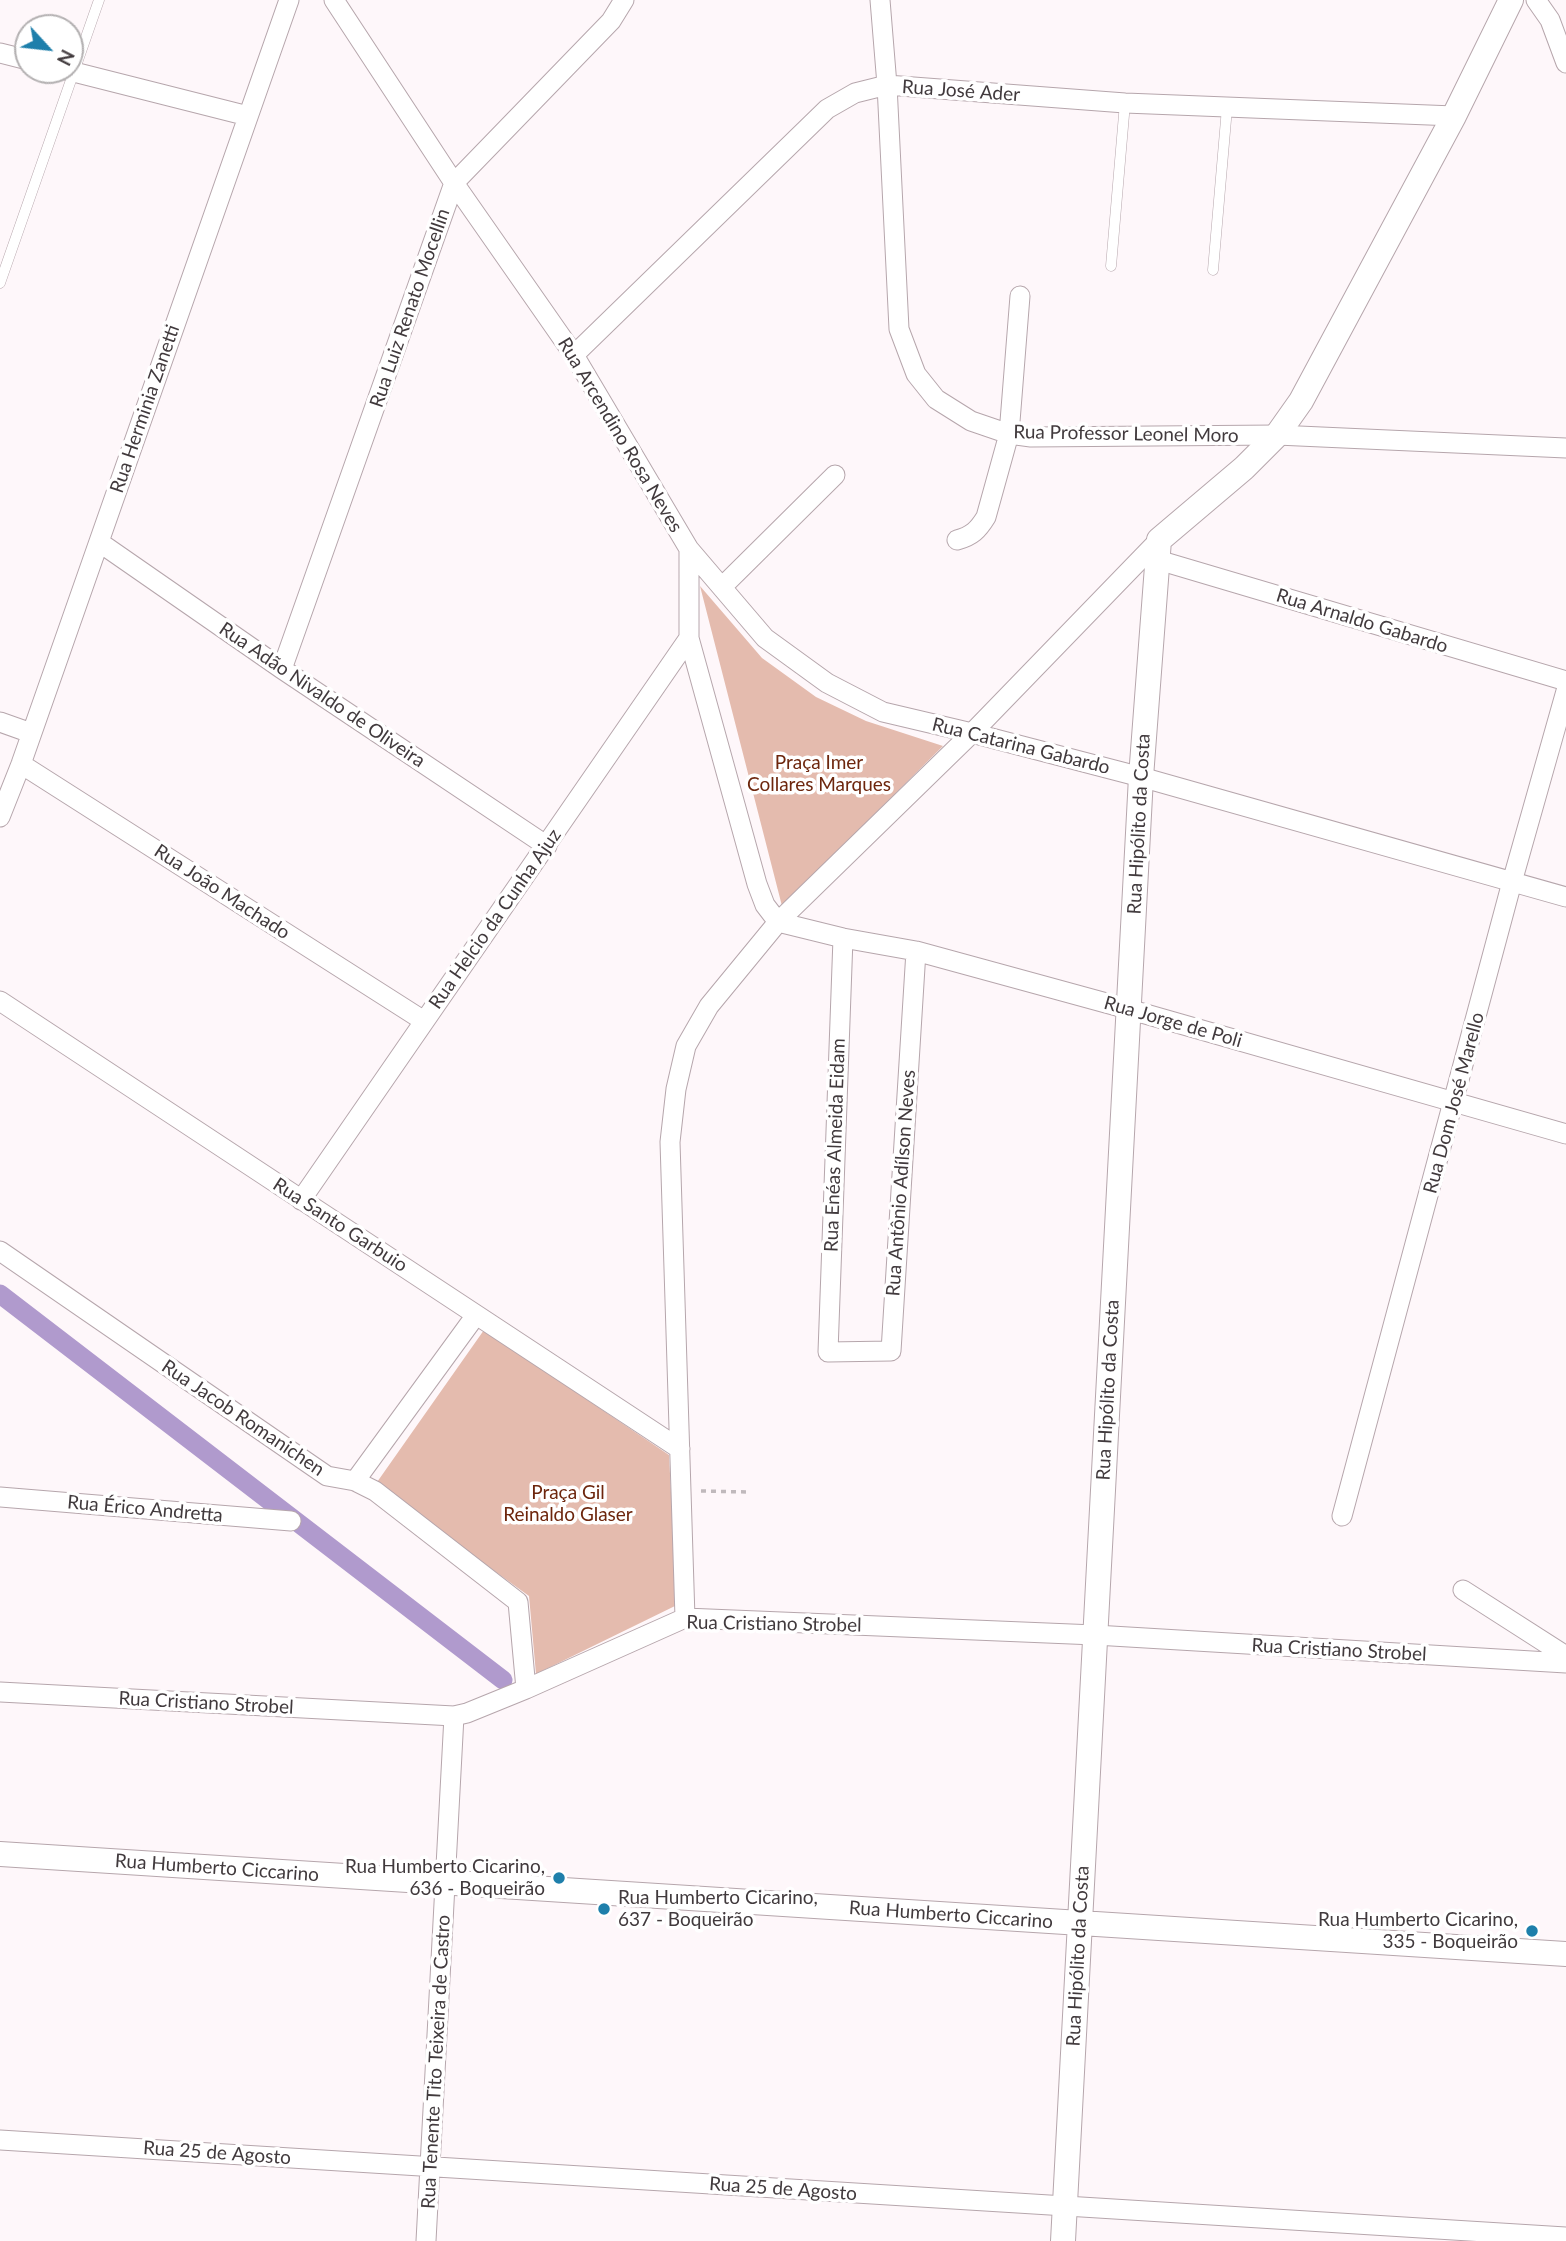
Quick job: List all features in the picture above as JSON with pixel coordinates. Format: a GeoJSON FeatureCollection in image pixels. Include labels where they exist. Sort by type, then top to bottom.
{"type":"FeatureCollection","features":[{"type":"Feature","properties":{"kind":"street","name":"Rua Herminia Zanetti"},"geometry":{"type":"LineString","coordinates":[[0,817],[32,733],[289,0]]}},
{"type":"Feature","properties":{"kind":"street","name":"Rua Arcendino Rosa Neves"},"geometry":{"type":"LineString","coordinates":[[334,0],[454,183],[574,355],[689,549],[689,638],[757,884],[765,905],[778,922]]}},
{"type":"Feature","properties":{"kind":"street","name":"Rua Luiz Renato Mocellin"},"geometry":{"type":"LineString","coordinates":[[282,668],[454,183],[611,21],[624,0]]}},
{"type":"Feature","properties":{"kind":"street","name":"Rua Professor Leonel Moro"},"geometry":{"type":"LineString","coordinates":[[880,0],[899,329],[916,374],[936,399],[971,421],[1009,434],[1031,437],[1276,435],[1566,448]]}},
{"type":"Feature","properties":{"kind":"street"},"geometry":{"type":"LineString","coordinates":[[685,1618],[670,1142],[676,1088],[686,1046],[709,1006],[778,922],[1276,435],[1301,401],[1454,116],[1511,0]]}},
{"type":"Feature","properties":{"kind":"street"},"geometry":{"type":"LineString","coordinates":[[1536,0],[1550,20],[1566,63]]}},
{"type":"Feature","properties":{"kind":"street"},"geometry":{"type":"LineString","coordinates":[[84,75],[248,116]]}},
{"type":"Feature","properties":{"kind":"street","name":"Rua José Ader"},"geometry":{"type":"LineString","coordinates":[[574,355],[827,109],[855,93],[887,85],[1125,103],[1454,116]]}},
{"type":"Feature","properties":{"kind":"street"},"geometry":{"type":"LineString","coordinates":[[957,540],[971,536],[986,517],[1009,434],[1020,296]]}},
{"type":"Feature","properties":{"kind":"street"},"geometry":{"type":"LineString","coordinates":[[723,586],[835,475]]}},
{"type":"Feature","properties":{"kind":"street","name":"Rua Adão Nivaldo de Oliveira"},"geometry":{"type":"LineString","coordinates":[[99,542],[547,845]]}},
{"type":"Feature","properties":{"kind":"street","name":"Rua Catarina Gabardo"},"geometry":{"type":"LineString","coordinates":[[689,549],[765,638],[827,682],[883,712],[1141,777],[1566,897]]}},
{"type":"Feature","properties":{"kind":"street","name":"Rua Arnaldo Gabardo"},"geometry":{"type":"LineString","coordinates":[[1158,550],[1566,681]]}},
{"type":"Feature","properties":{"kind":"street","name":"Rua Hipólito da Costa"},"geometry":{"type":"LineString","coordinates":[[1063,2241],[1141,777],[1158,550]]}},
{"type":"Feature","properties":{"kind":"street","name":"Rua Helcio da Cunha Ajuz"},"geometry":{"type":"LineString","coordinates":[[301,1200],[689,638]]}},
{"type":"Feature","properties":{"kind":"street","name":"Rua Dom José Marello"},"geometry":{"type":"LineString","coordinates":[[1342,1516],[1566,691]]}},
{"type":"Feature","properties":{"kind":"street"},"geometry":{"type":"LineString","coordinates":[[0,722],[32,733]]}},
{"type":"Feature","properties":{"kind":"street","name":"Rua João Machado"},"geometry":{"type":"LineString","coordinates":[[21,764],[424,1021]]}},
{"type":"Feature","properties":{"kind":"street","name":"Rua Jorge de Poli"},"geometry":{"type":"LineString","coordinates":[[778,922],[843,938],[916,951],[1566,1135]]}},
{"type":"Feature","properties":{"kind":"street","name":"Rua Enéas Almeida Eidam"},"geometry":{"type":"LineString","coordinates":[[828,1352],[843,938]]}},
{"type":"Feature","properties":{"kind":"street","name":"Rua Antônio Adílson Neves"},"geometry":{"type":"LineString","coordinates":[[828,1352],[891,1351],[916,951]]}},
{"type":"Feature","properties":{"kind":"street","name":"Rua Santo Garbuio"},"geometry":{"type":"LineString","coordinates":[[0,1001],[680,1449]]}},
{"type":"Feature","properties":{"kind":"street","name":"Rua Jacob Romanichen"},"geometry":{"type":"LineString","coordinates":[[0,1251],[327,1476],[355,1481],[374,1491],[518,1602],[526,1689]]}},
{"type":"Feature","properties":{"kind":"street"},"geometry":{"type":"LineString","coordinates":[[355,1481],[476,1315]]}},
{"type":"Feature","properties":{"kind":"street","name":"Rua Érico Andretta"},"geometry":{"type":"LineString","coordinates":[[0,1497],[291,1521]]}},
{"type":"Feature","properties":{"kind":"street"},"geometry":{"type":"LineString","coordinates":[[1464,1590],[1566,1656]]}},
{"type":"Feature","properties":{"kind":"street","name":"Rua Cristiano Strobel"},"geometry":{"type":"LineString","coordinates":[[0,1692],[454,1716],[526,1689],[685,1618],[1095,1635],[1566,1663]]}},
{"type":"Feature","properties":{"kind":"street","name":"Rua Tenente Tito Teixeira de Castro"},"geometry":{"type":"LineString","coordinates":[[426,2241],[454,1716]]}},
{"type":"Feature","properties":{"kind":"street","name":"Rua Humberto Ciccarino"},"geometry":{"type":"LineString","coordinates":[[0,1854],[1566,1954]]}},
{"type":"Feature","properties":{"kind":"street","name":"Rua 25 de Agosto"},"geometry":{"type":"LineString","coordinates":[[0,2140],[1566,2237]]}},
{"type":"Feature","properties":{"kind":"lane"},"geometry":{"type":"LineString","coordinates":[[84,36],[99,0]]}},
{"type":"Feature","properties":{"kind":"lane"},"geometry":{"type":"LineString","coordinates":[[0,283],[65,84]]}},
{"type":"Feature","properties":{"kind":"lane"},"geometry":{"type":"LineString","coordinates":[[1111,266],[1125,103]]}},
{"type":"Feature","properties":{"kind":"lane"},"geometry":{"type":"LineString","coordinates":[[1213,270],[1227,108]]}},
{"type":"Feature","properties":{"kind":"path"},"geometry":{"type":"LineString","coordinates":[[681,1491],[748,1492]]}},
{"type":"Feature","properties":{"kind":"green space","name":"Praça Imer Collares Marques"},"geometry":{"type":"Polygon","coordinates":[[[700,586],[762,658],[816,697],[866,721],[943,746],[782,906],[700,586]]]}},
{"type":"Feature","properties":{"kind":"green space","name":"Praça Gil Reinaldo Glaser"},"geometry":{"type":"Polygon","coordinates":[[[484,1330],[669,1455],[677,1605],[536,1674],[529,1596],[375,1485],[484,1330]]]}},
{"type":"Feature","properties":{"kind":"waterway"},"geometry":{"type":"LineString","coordinates":[[0,1294],[503,1680]]}},
{"type":"Feature","properties":{"kind":"place","name":"Rua Humberto Cicarino, 636 - Boqueirão"},"geometry":{"type":"Point","coordinates":[559,1878]}},
{"type":"Feature","properties":{"kind":"place","name":"Rua Humberto Cicarino, 637 - Boqueirão"},"geometry":{"type":"Point","coordinates":[604,1909]}},
{"type":"Feature","properties":{"kind":"place","name":"Rua Humberto Cicarino, 335 - Boqueirão"},"geometry":{"type":"Point","coordinates":[1532,1931]}}]}
